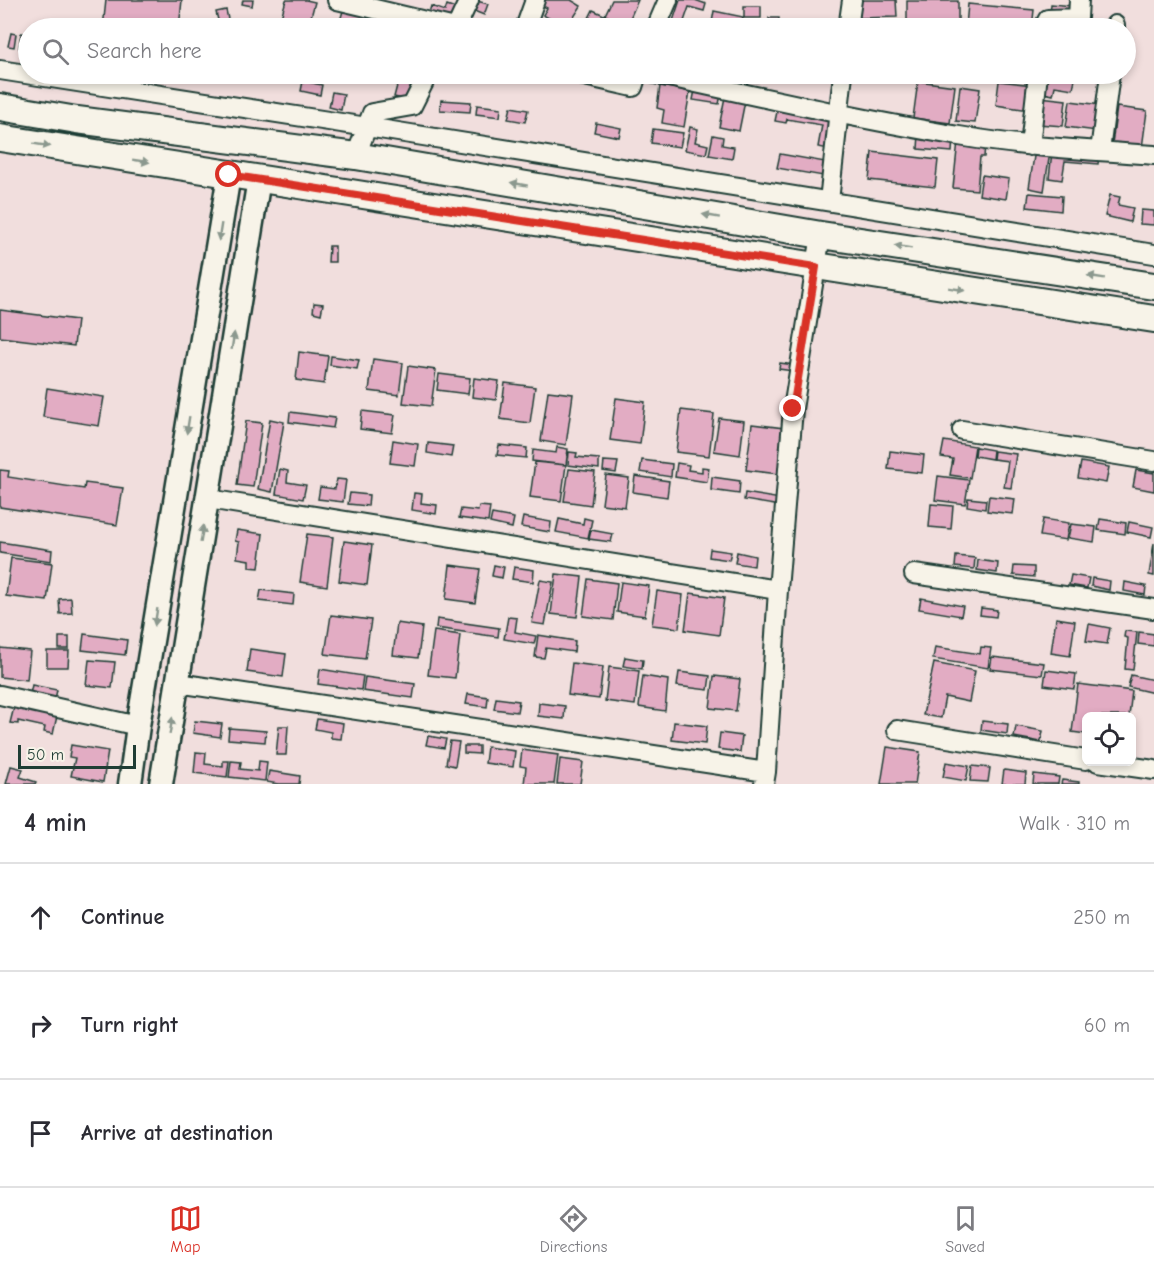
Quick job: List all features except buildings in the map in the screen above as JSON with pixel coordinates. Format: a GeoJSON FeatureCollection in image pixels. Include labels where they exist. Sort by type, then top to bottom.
{"type":"FeatureCollection","features":[{"type":"Feature","properties":{"kind":"main road"},"geometry":{"type":"LineString","coordinates":[[0,107],[77,120],[356,156],[821,235],[1154,286]]}},
{"type":"Feature","properties":{"kind":"main road"},"geometry":{"type":"LineString","coordinates":[[0,138],[1154,319]]}},
{"type":"Feature","properties":{"kind":"street"},"geometry":{"type":"LineString","coordinates":[[337,0],[414,18]]}},
{"type":"Feature","properties":{"kind":"street"},"geometry":{"type":"LineString","coordinates":[[461,18],[469,0]]}},
{"type":"Feature","properties":{"kind":"street"},"geometry":{"type":"LineString","coordinates":[[529,18],[535,0]]}},
{"type":"Feature","properties":{"kind":"street"},"geometry":{"type":"LineString","coordinates":[[660,18],[668,0]]}},
{"type":"Feature","properties":{"kind":"street"},"geometry":{"type":"LineString","coordinates":[[849,18],[852,0]]}},
{"type":"Feature","properties":{"kind":"street"},"geometry":{"type":"LineString","coordinates":[[1078,18],[1079,0]]}},
{"type":"Feature","properties":{"kind":"street"},"geometry":{"type":"LineString","coordinates":[[0,70],[18,73]]}},
{"type":"Feature","properties":{"kind":"street"},"geometry":{"type":"LineString","coordinates":[[90,84],[1154,254]]}},
{"type":"Feature","properties":{"kind":"street"},"geometry":{"type":"LineString","coordinates":[[356,156],[372,113],[412,106],[423,84]]}},
{"type":"Feature","properties":{"kind":"street"},"geometry":{"type":"LineString","coordinates":[[620,84],[633,87],[634,84]]}},
{"type":"Feature","properties":{"kind":"street"},"geometry":{"type":"LineString","coordinates":[[701,84],[838,114],[960,136],[1030,146],[1154,155]]}},
{"type":"Feature","properties":{"kind":"street"},"geometry":{"type":"LineString","coordinates":[[828,201],[842,84]]}},
{"type":"Feature","properties":{"kind":"street"},"geometry":{"type":"LineString","coordinates":[[1030,146],[1037,84]]}},
{"type":"Feature","properties":{"kind":"street"},"geometry":{"type":"LineString","coordinates":[[1100,151],[1109,84]]}},
{"type":"Feature","properties":{"kind":"street"},"geometry":{"type":"LineString","coordinates":[[130,784],[229,175]]}},
{"type":"Feature","properties":{"kind":"street"},"geometry":{"type":"LineString","coordinates":[[161,784],[259,179]]}},
{"type":"Feature","properties":{"kind":"street"},"geometry":{"type":"LineString","coordinates":[[178,683],[765,778],[793,409],[821,235]]}},
{"type":"Feature","properties":{"kind":"street"},"geometry":{"type":"LineString","coordinates":[[962,430],[1154,461]]}},
{"type":"Feature","properties":{"kind":"street"},"geometry":{"type":"LineString","coordinates":[[208,499],[778,590]]}},
{"type":"Feature","properties":{"kind":"street"},"geometry":{"type":"LineString","coordinates":[[914,573],[1154,609]]}},
{"type":"Feature","properties":{"kind":"street"},"geometry":{"type":"LineString","coordinates":[[0,695],[138,726]]}},
{"type":"Feature","properties":{"kind":"street"},"geometry":{"type":"LineString","coordinates":[[897,730],[1082,759]]}},
{"type":"Feature","properties":{"kind":"street"},"geometry":{"type":"LineString","coordinates":[[1126,766],[1154,770]]}},
{"type":"Feature","properties":{"kind":"route"},"geometry":{"type":"LineString","coordinates":[[229,175],[816,267],[793,409]]}}]}
